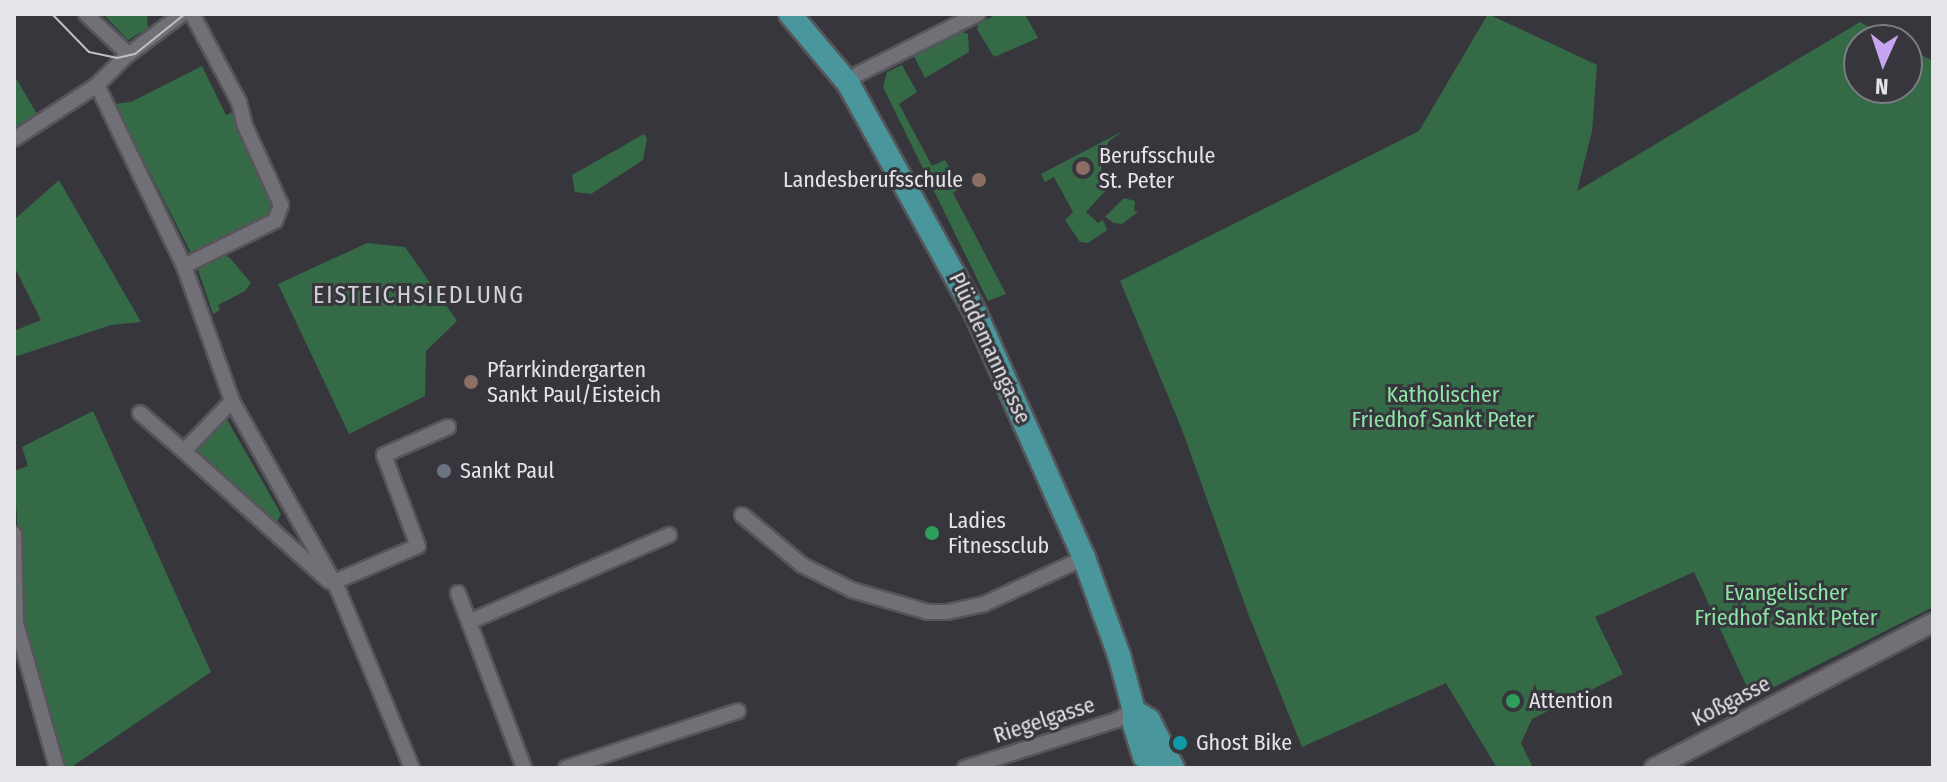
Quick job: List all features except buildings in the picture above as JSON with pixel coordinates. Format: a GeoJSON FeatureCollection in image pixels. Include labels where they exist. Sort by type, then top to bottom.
{"type":"FeatureCollection","features":[{"type":"Feature","properties":{"kind":"main road","name":"Plüddemanngasse"},"geometry":{"type":"LineString","coordinates":[[790,14],[848,83],[976,314],[1084,558],[1148,764]]}},
{"type":"Feature","properties":{"kind":"main road","name":"Koßgasse"},"geometry":{"type":"LineString","coordinates":[[1654,768],[1933,623]]}},
{"type":"Feature","properties":{"kind":"main road","name":"Plüddemanngasse"},"geometry":{"type":"LineString","coordinates":[[1134,711],[1149,720],[1173,768]]}},
{"type":"Feature","properties":{"kind":"street"},"geometry":{"type":"LineString","coordinates":[[86,14],[128,54]]}},
{"type":"Feature","properties":{"kind":"street"},"geometry":{"type":"LineString","coordinates":[[14,139],[97,85],[128,54],[182,14]]}},
{"type":"Feature","properties":{"kind":"street"},"geometry":{"type":"LineString","coordinates":[[184,266],[275,221],[281,205],[245,126],[239,102],[192,14]]}},
{"type":"Feature","properties":{"kind":"street"},"geometry":{"type":"LineString","coordinates":[[848,83],[858,74],[978,14]]}},
{"type":"Feature","properties":{"kind":"street"},"geometry":{"type":"LineString","coordinates":[[97,85],[184,266],[232,401],[334,582],[412,768]]}},
{"type":"Feature","properties":{"kind":"street"},"geometry":{"type":"LineString","coordinates":[[184,451],[232,401]]}},
{"type":"Feature","properties":{"kind":"street"},"geometry":{"type":"LineString","coordinates":[[140,413],[269,531],[334,582]]}},
{"type":"Feature","properties":{"kind":"street"},"geometry":{"type":"LineString","coordinates":[[334,582],[418,546],[384,455],[448,427]]}},
{"type":"Feature","properties":{"kind":"street"},"geometry":{"type":"LineString","coordinates":[[742,515],[802,565],[852,590],[928,612],[947,612],[984,604],[1084,558]]}},
{"type":"Feature","properties":{"kind":"street"},"geometry":{"type":"LineString","coordinates":[[14,534],[16,623],[57,768]]}},
{"type":"Feature","properties":{"kind":"street"},"geometry":{"type":"LineString","coordinates":[[471,621],[669,535]]}},
{"type":"Feature","properties":{"kind":"street"},"geometry":{"type":"LineString","coordinates":[[458,593],[524,768]]}},
{"type":"Feature","properties":{"kind":"street"},"geometry":{"type":"LineString","coordinates":[[566,768],[738,711]]}},
{"type":"Feature","properties":{"kind":"street","name":"Riegelgasse"},"geometry":{"type":"LineString","coordinates":[[965,768],[1117,720],[1134,711]]}},
{"type":"Feature","properties":{"kind":"green space"},"geometry":{"type":"Polygon","coordinates":[[[103,14],[147,14],[148,28],[128,40],[103,14]]]}},
{"type":"Feature","properties":{"kind":"green space"},"geometry":{"type":"Polygon","coordinates":[[[997,14],[1025,14],[1038,38],[994,57],[977,29],[978,24],[997,14]]]}},
{"type":"Feature","properties":{"kind":"green space","name":"Katholischer Friedhof Sankt Peter"},"geometry":{"type":"Polygon","coordinates":[[[1488,14],[1597,65],[1592,131],[1577,191],[1843,32],[1843,104],[1923,104],[1923,56],[1933,61],[1933,607],[1752,698],[1694,572],[1595,617],[1623,674],[1532,719],[1521,743],[1533,768],[1497,768],[1446,683],[1302,747],[1249,616],[1181,427],[1120,281],[1419,131],[1488,14]]]}},
{"type":"Feature","properties":{"kind":"green space"},"geometry":{"type":"Polygon","coordinates":[[[962,32],[968,34],[969,52],[925,78],[914,56],[962,32]]]}},
{"type":"Feature","properties":{"kind":"green space"},"geometry":{"type":"Polygon","coordinates":[[[902,65],[917,92],[899,104],[932,166],[945,160],[960,188],[953,193],[1006,294],[988,301],[883,87],[887,72],[902,65]]]}},
{"type":"Feature","properties":{"kind":"green space"},"geometry":{"type":"Polygon","coordinates":[[[202,66],[226,115],[235,111],[240,138],[277,207],[276,213],[193,257],[115,104],[131,102],[202,66]]]}},
{"type":"Feature","properties":{"kind":"green space"},"geometry":{"type":"Polygon","coordinates":[[[14,75],[41,121],[14,139],[14,75]]]}},
{"type":"Feature","properties":{"kind":"green space"},"geometry":{"type":"Polygon","coordinates":[[[1123,131],[1109,141],[1103,154],[1101,168],[1107,189],[1086,212],[1098,223],[1103,220],[1107,230],[1088,243],[1080,242],[1065,220],[1073,212],[1054,177],[1045,182],[1041,174],[1123,131]]]}},
{"type":"Feature","properties":{"kind":"green space"},"geometry":{"type":"Polygon","coordinates":[[[644,134],[647,138],[643,160],[591,194],[575,192],[572,175],[644,134]]]}},
{"type":"Feature","properties":{"kind":"green space"},"geometry":{"type":"Polygon","coordinates":[[[59,180],[141,322],[111,325],[14,357],[14,331],[41,320],[14,266],[14,220],[59,180]]]}},
{"type":"Feature","properties":{"kind":"green space"},"geometry":{"type":"Polygon","coordinates":[[[1124,198],[1135,201],[1134,211],[1138,212],[1122,224],[1114,223],[1105,217],[1124,198]]]}},
{"type":"Feature","properties":{"kind":"green space"},"geometry":{"type":"Polygon","coordinates":[[[367,243],[405,247],[457,321],[426,351],[425,396],[349,434],[278,284],[367,243]]]}},
{"type":"Feature","properties":{"kind":"green space"},"geometry":{"type":"Polygon","coordinates":[[[221,255],[229,257],[251,283],[245,291],[218,305],[220,310],[213,314],[198,270],[221,255]]]}},
{"type":"Feature","properties":{"kind":"green space"},"geometry":{"type":"Polygon","coordinates":[[[93,411],[211,672],[70,768],[64,768],[23,620],[14,471],[28,466],[22,447],[93,411]]]}},
{"type":"Feature","properties":{"kind":"green space"},"geometry":{"type":"Polygon","coordinates":[[[226,418],[281,514],[275,526],[197,454],[198,446],[226,418]]]}},
{"type":"Feature","properties":{"kind":"tram line"},"geometry":{"type":"LineString","coordinates":[[52,14],[89,52],[117,58],[135,54],[185,14]]}},
{"type":"Feature","properties":{"kind":"place","name":"Berufsschule St. Peter"},"geometry":{"type":"Point","coordinates":[1083,168]}},
{"type":"Feature","properties":{"kind":"place","name":"Landesberufsschule"},"geometry":{"type":"Point","coordinates":[979,180]}},
{"type":"Feature","properties":{"kind":"place","name":"Pfarrkindergarten Sankt Paul/Eisteich"},"geometry":{"type":"Point","coordinates":[471,382]}},
{"type":"Feature","properties":{"kind":"place","name":"Sankt Paul"},"geometry":{"type":"Point","coordinates":[444,471]}},
{"type":"Feature","properties":{"kind":"place","name":"Ladies Fitnessclub"},"geometry":{"type":"Point","coordinates":[932,533]}},
{"type":"Feature","properties":{"kind":"place","name":"Attention"},"geometry":{"type":"Point","coordinates":[1513,701]}},
{"type":"Feature","properties":{"kind":"place","name":"Ghost Bike"},"geometry":{"type":"Point","coordinates":[1180,743]}},
{"type":"Feature","properties":{"kind":"district","name":"EISTEICHSIEDLUNG"},"geometry":{"type":"Point","coordinates":[419,296]}},
{"type":"Feature","properties":{"kind":"park label","name":"Evangelischer Friedhof Sankt Peter"},"geometry":{"type":"Point","coordinates":[1786,604]}}]}
